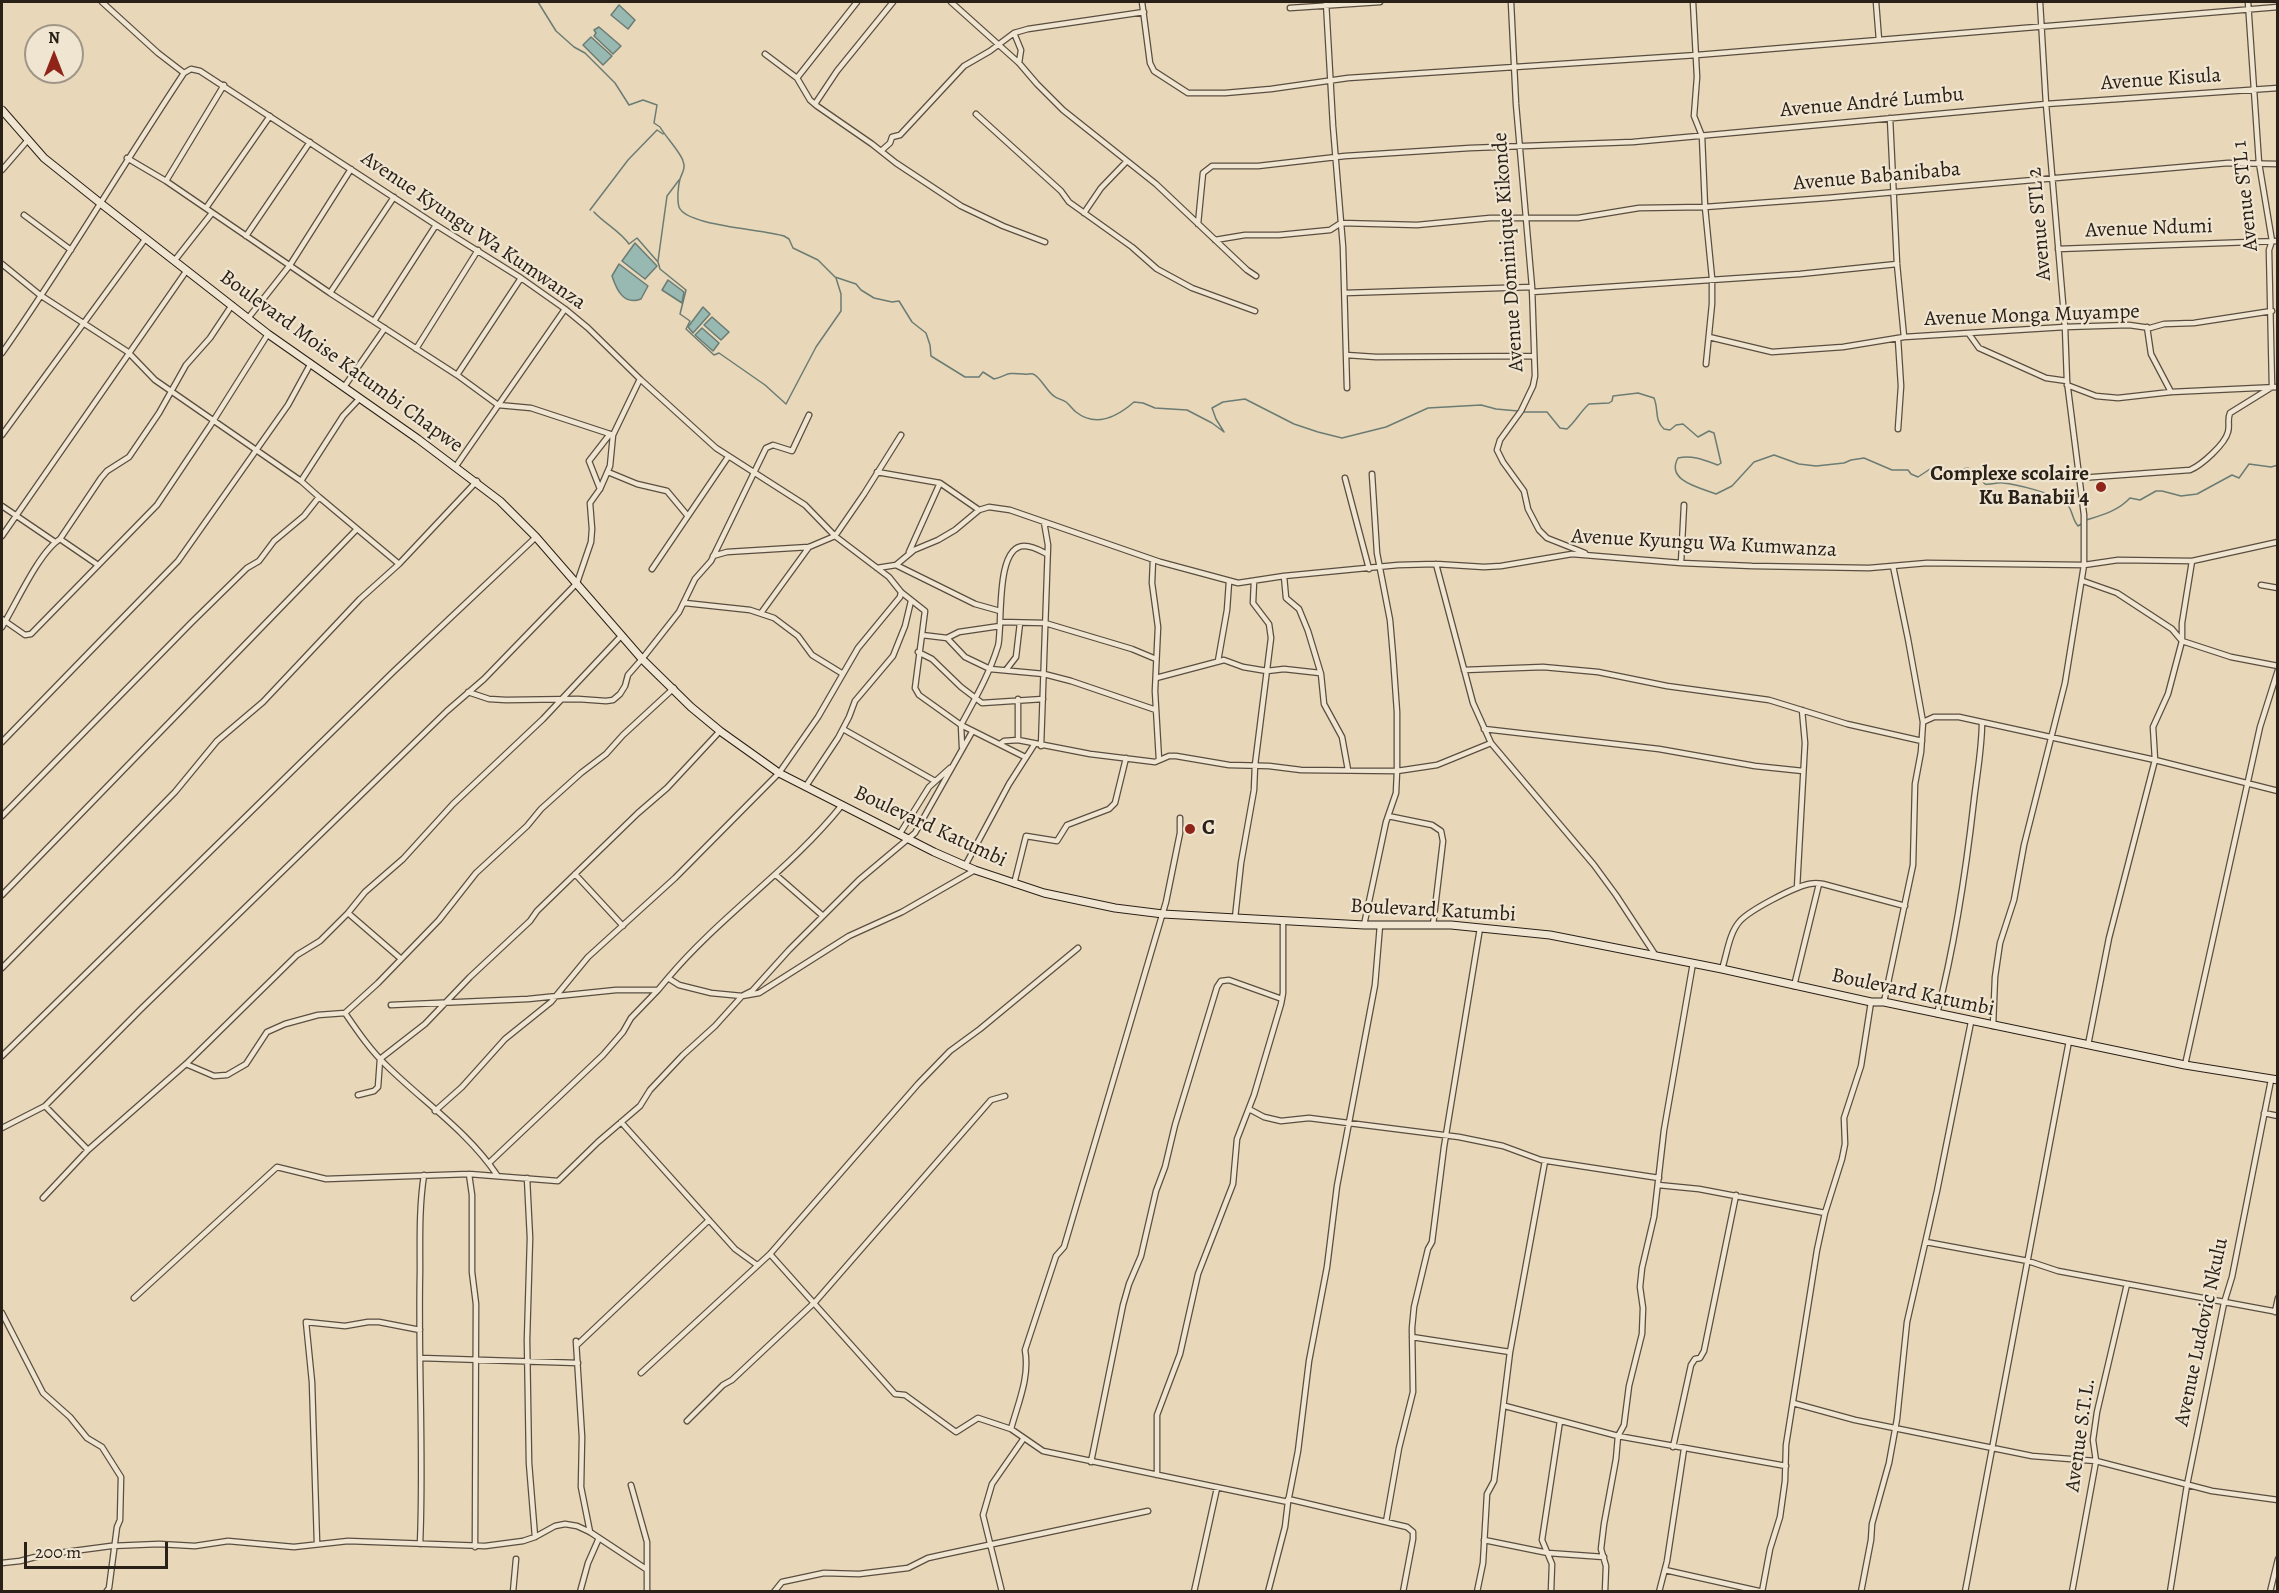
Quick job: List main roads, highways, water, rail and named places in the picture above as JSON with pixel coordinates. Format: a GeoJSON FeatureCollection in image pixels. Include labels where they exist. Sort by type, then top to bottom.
{"type":"FeatureCollection","features":[{"type":"Feature","properties":{"kind":"water"},"geometry":{"type":"Polygon","coordinates":[[[619,5],[635,20],[628,29],[611,15],[619,5]]]}},
{"type":"Feature","properties":{"kind":"water"},"geometry":{"type":"Polygon","coordinates":[[[599,27],[621,46],[613,54],[594,36],[596,33],[594,30],[599,27]]]}},
{"type":"Feature","properties":{"kind":"water"},"geometry":{"type":"Polygon","coordinates":[[[591,37],[612,56],[603,65],[583,45],[591,37]]]}},
{"type":"Feature","properties":{"kind":"water"},"geometry":{"type":"Polygon","coordinates":[[[635,243],[657,266],[645,279],[622,261],[635,243]]]}},
{"type":"Feature","properties":{"kind":"water"},"geometry":{"type":"Polygon","coordinates":[[[619,264],[648,286],[641,299],[629,300],[621,295],[612,276],[619,264]]]}},
{"type":"Feature","properties":{"kind":"water"},"geometry":{"type":"Polygon","coordinates":[[[668,280],[684,292],[682,303],[662,290],[668,280]]]}},
{"type":"Feature","properties":{"kind":"water"},"geometry":{"type":"Polygon","coordinates":[[[703,307],[710,314],[693,333],[688,327],[703,307]]]}},
{"type":"Feature","properties":{"kind":"water"},"geometry":{"type":"Polygon","coordinates":[[[712,317],[729,332],[721,340],[704,325],[712,317]]]}},
{"type":"Feature","properties":{"kind":"water"},"geometry":{"type":"Polygon","coordinates":[[[702,328],[719,343],[713,351],[695,335],[702,328]]]}},
{"type":"Feature","properties":{"kind":"waterway"},"geometry":{"type":"LineString","coordinates":[[538,2],[556,31],[574,47],[585,53],[615,83],[629,105],[643,100],[657,105],[654,123],[660,127],[684,164],[678,197],[679,207],[685,213],[695,219],[710,223],[784,236],[789,239],[793,248],[818,260],[835,277],[856,284],[874,298],[892,302],[899,301],[912,322],[926,333],[931,356],[965,377],[979,377],[983,372],[994,379],[1009,374],[1032,374],[1038,377],[1055,397],[1066,402],[1084,417],[1099,420],[1114,416],[1134,402],[1155,408],[1187,410],[1224,432],[1212,408],[1223,402],[1245,399],[1294,424],[1342,438],[1386,427],[1428,408],[1481,405],[1518,411]]}},
{"type":"Feature","properties":{"kind":"waterway"},"geometry":{"type":"LineString","coordinates":[[590,210],[628,160],[657,130],[663,134]]}},
{"type":"Feature","properties":{"kind":"waterway"},"geometry":{"type":"LineString","coordinates":[[658,261],[667,196],[679,180]]}},
{"type":"Feature","properties":{"kind":"waterway"},"geometry":{"type":"LineString","coordinates":[[594,212],[629,244],[637,238],[658,262],[660,269],[686,290],[680,314],[690,321],[686,329],[714,355],[719,353],[765,385],[786,404],[816,347],[841,311],[841,294],[836,278]]}},
{"type":"Feature","properties":{"kind":"waterway"},"geometry":{"type":"LineString","coordinates":[[1523,412],[1547,412],[1560,428],[1567,429],[1589,404],[1609,403],[1613,396],[1638,393],[1654,398],[1659,422],[1664,429],[1670,430],[1676,425],[1683,424],[1698,437],[1709,431],[1714,433],[1721,463],[1718,465],[1698,458],[1683,457],[1678,458],[1675,466],[1680,478],[1716,494],[1732,486],[1754,462],[1774,455],[1799,464],[1816,466],[1864,458],[1892,470],[1908,470],[1918,477],[1933,467],[1952,471],[1968,468],[1985,484],[2017,485],[2060,499],[2069,507],[2078,526],[2083,523]]}},
{"type":"Feature","properties":{"kind":"waterway"},"geometry":{"type":"LineString","coordinates":[[2086,520],[2115,509],[2130,498],[2140,500],[2156,491],[2181,496],[2197,494],[2232,475],[2239,478],[2249,464],[2271,467],[2278,465]]}},
{"type":"Feature","properties":{"kind":"place","name":"Complexe scolaire Ku Banabii 4"},"geometry":{"type":"Point","coordinates":[2101,487]}},
{"type":"Feature","properties":{"kind":"place","name":"C"},"geometry":{"type":"Point","coordinates":[1190,829]}}]}
